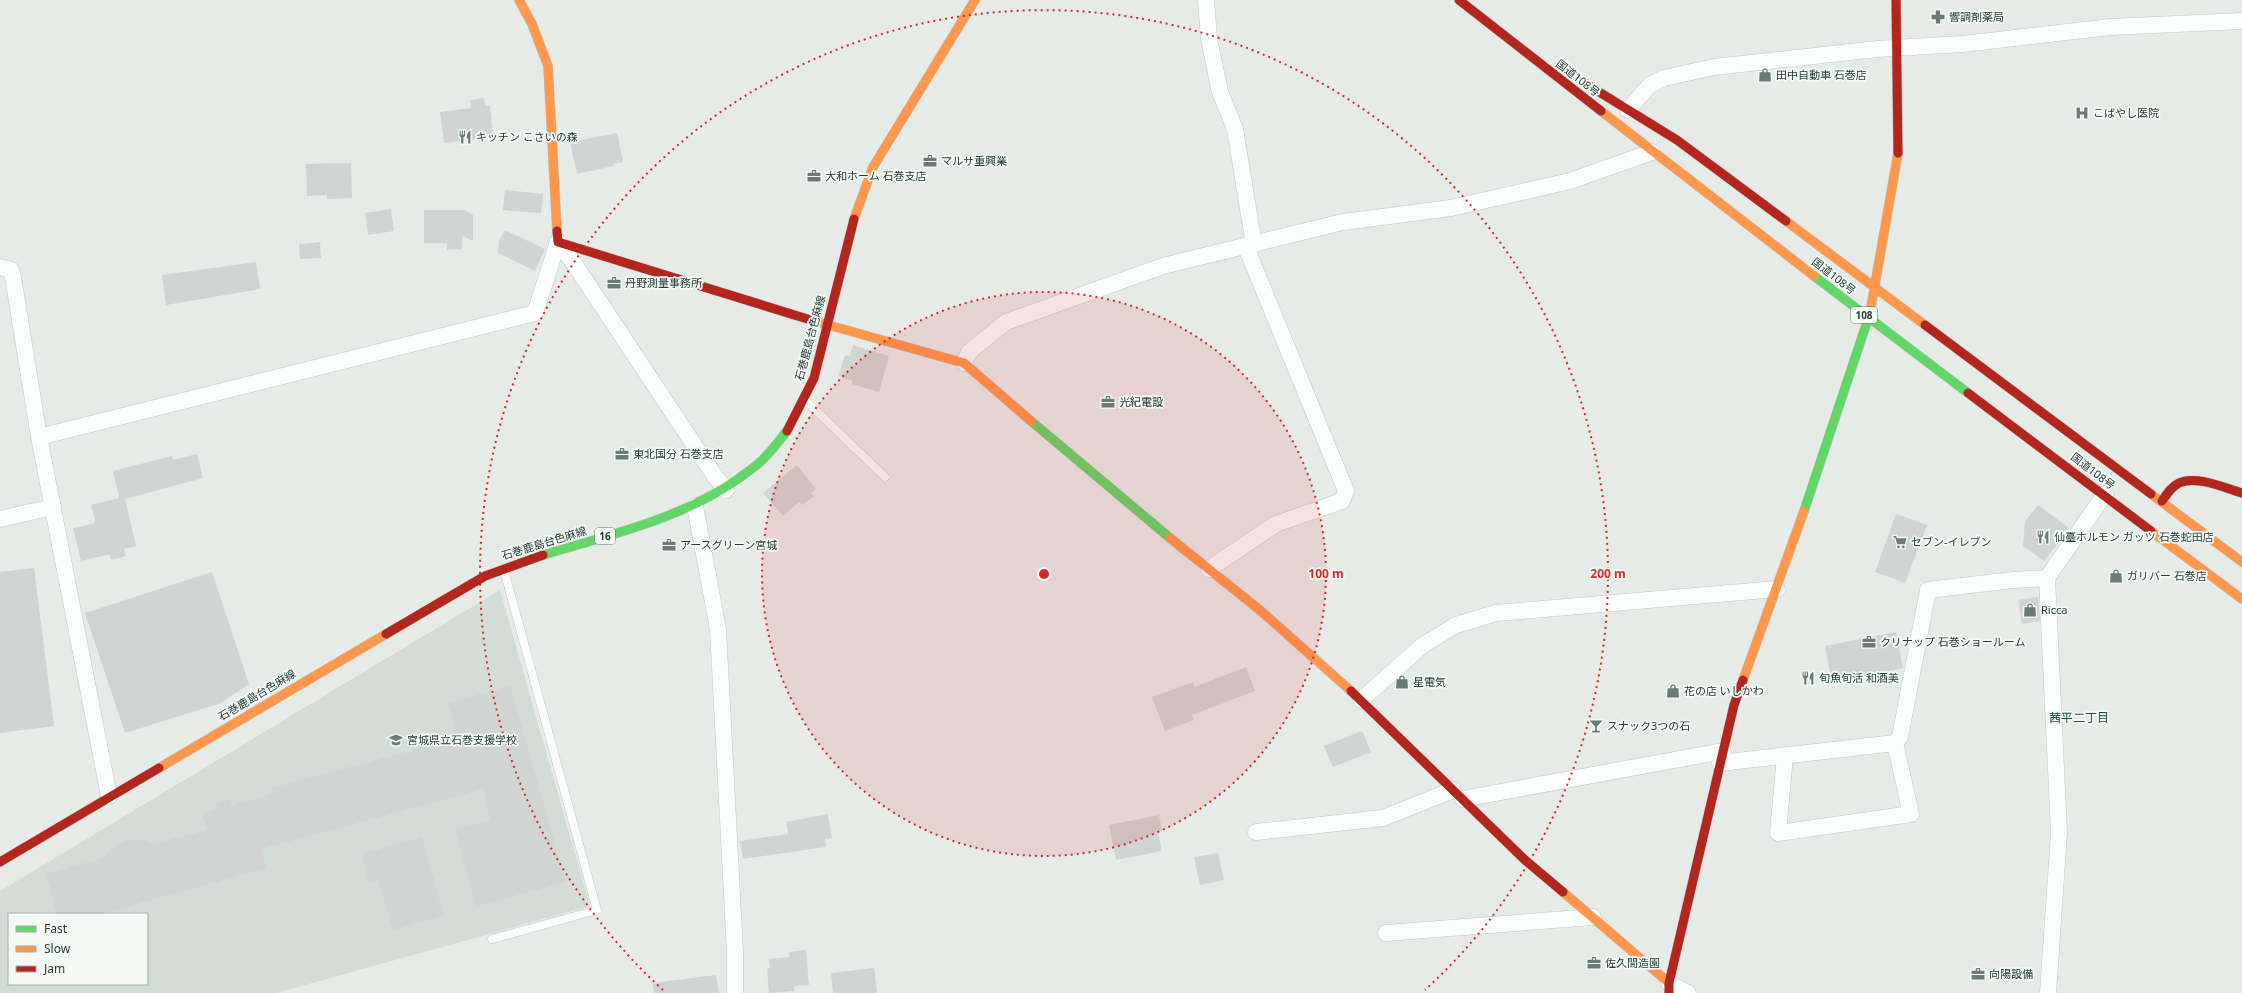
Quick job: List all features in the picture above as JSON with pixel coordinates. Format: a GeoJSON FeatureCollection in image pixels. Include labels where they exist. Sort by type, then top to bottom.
{"type":"FeatureCollection","features":[{"type":"Feature","properties":{"kind":"main road"},"geometry":{"type":"LineString","coordinates":[[519,0],[532,24],[548,66],[558,242],[828,325],[964,363],[1208,569],[1260,611],[1361,700],[1525,860],[1594,917],[1669,988]]}},
{"type":"Feature","properties":{"kind":"main road","name":"石巻鹿島台色麻線"},"geometry":{"type":"LineString","coordinates":[[0,862],[459,589],[504,568],[538,555],[643,526],[695,506],[726,490],[764,460],[792,423],[812,383],[828,325],[847,241],[860,195],[873,167],[975,0]]}},
{"type":"Feature","properties":{"kind":"main road","name":"国道108号"},"geometry":{"type":"LineString","coordinates":[[1459,0],[1652,152],[1869,319],[2105,494],[2242,599]]}},
{"type":"Feature","properties":{"kind":"main road"},"geometry":{"type":"LineString","coordinates":[[1669,988],[1734,705],[1777,589],[1869,319],[1876,287],[1899,150],[1896,0]]}},
{"type":"Feature","properties":{"kind":"main road","name":"国道108号"},"geometry":{"type":"LineString","coordinates":[[1492,26],[1677,140],[1876,287],[2242,562]]}},
{"type":"Feature","properties":{"kind":"main road"},"geometry":{"type":"LineString","coordinates":[[2162,501],[2173,486],[2182,481],[2199,482],[2242,493]]}},
{"type":"Feature","properties":{"kind":"street"},"geometry":{"type":"LineString","coordinates":[[1206,0],[1209,39],[1220,92],[1235,129],[1250,246],[1346,491],[1342,501],[1276,524],[1208,569]]}},
{"type":"Feature","properties":{"kind":"street"},"geometry":{"type":"LineString","coordinates":[[1628,110],[1650,85],[1664,78],[1714,67],[1963,44],[2110,27],[2242,21]]}},
{"type":"Feature","properties":{"kind":"street"},"geometry":{"type":"LineString","coordinates":[[964,363],[968,352],[1006,322],[1163,266],[1250,246],[1343,222],[1451,208],[1570,181],[1652,152]]}},
{"type":"Feature","properties":{"kind":"street"},"geometry":{"type":"LineString","coordinates":[[39,437],[534,313],[558,242]]}},
{"type":"Feature","properties":{"kind":"street"},"geometry":{"type":"LineString","coordinates":[[558,242],[573,262],[701,455],[726,490]]}},
{"type":"Feature","properties":{"kind":"street"},"geometry":{"type":"LineString","coordinates":[[0,266],[11,270],[13,277],[39,437],[109,796]]}},
{"type":"Feature","properties":{"kind":"street"},"geometry":{"type":"LineString","coordinates":[[2048,993],[2059,833],[2048,578],[2105,494]]}},
{"type":"Feature","properties":{"kind":"street"},"geometry":{"type":"LineString","coordinates":[[695,506],[718,629],[735,952],[735,993]]}},
{"type":"Feature","properties":{"kind":"street"},"geometry":{"type":"LineString","coordinates":[[0,519],[53,507]]}},
{"type":"Feature","properties":{"kind":"street"},"geometry":{"type":"LineString","coordinates":[[1256,832],[1383,818],[1458,795],[1722,757],[1785,756],[1895,743],[1900,737],[1928,590],[2012,580],[2048,578]]}},
{"type":"Feature","properties":{"kind":"street"},"geometry":{"type":"LineString","coordinates":[[1361,700],[1423,645],[1456,625],[1496,613],[1777,589]]}},
{"type":"Feature","properties":{"kind":"street"},"geometry":{"type":"LineString","coordinates":[[1785,756],[1778,834],[1911,814],[1895,743]]}},
{"type":"Feature","properties":{"kind":"street"},"geometry":{"type":"LineString","coordinates":[[1386,933],[1594,917]]}},
{"type":"Feature","properties":{"kind":"street"},"geometry":{"type":"LineString","coordinates":[[1669,988],[1688,993]]}},
{"type":"Feature","properties":{"kind":"lane"},"geometry":{"type":"LineString","coordinates":[[804,399],[885,477]]}},
{"type":"Feature","properties":{"kind":"lane"},"geometry":{"type":"LineString","coordinates":[[492,939],[597,910],[504,568]]}},
{"type":"Feature","properties":{"kind":"shaded area","name":"宮城県立石巻支援学校"},"geometry":{"type":"Polygon","coordinates":[[[500,590],[590,906],[276,993],[0,993],[0,891],[500,590]]]}},
{"type":"Feature","properties":{"kind":"building"},"geometry":{"type":"Polygon","coordinates":[[[484,98],[485,106],[490,106],[493,137],[444,143],[440,112],[471,108],[470,100],[484,98]]]}},
{"type":"Feature","properties":{"kind":"building"},"geometry":{"type":"Polygon","coordinates":[[[617,133],[623,162],[613,164],[613,166],[577,174],[570,142],[617,133]]]}},
{"type":"Feature","properties":{"kind":"building"},"geometry":{"type":"Polygon","coordinates":[[[351,163],[352,198],[327,199],[327,195],[307,196],[306,164],[351,163]]]}},
{"type":"Feature","properties":{"kind":"building"},"geometry":{"type":"Polygon","coordinates":[[[505,190],[543,194],[541,213],[503,210],[505,190]]]}},
{"type":"Feature","properties":{"kind":"building"},"geometry":{"type":"Polygon","coordinates":[[[391,209],[394,231],[368,235],[365,213],[391,209]]]}},
{"type":"Feature","properties":{"kind":"building"},"geometry":{"type":"Polygon","coordinates":[[[424,210],[464,210],[473,215],[473,241],[462,236],[462,249],[447,250],[447,243],[424,243],[424,210]]]}},
{"type":"Feature","properties":{"kind":"building"},"geometry":{"type":"Polygon","coordinates":[[[505,230],[545,249],[535,271],[498,253],[499,241],[505,230]]]}},
{"type":"Feature","properties":{"kind":"building"},"geometry":{"type":"Polygon","coordinates":[[[320,242],[321,258],[300,259],[299,244],[320,242]]]}},
{"type":"Feature","properties":{"kind":"building"},"geometry":{"type":"Polygon","coordinates":[[[256,262],[260,289],[166,305],[162,275],[256,262]]]}},
{"type":"Feature","properties":{"kind":"building"},"geometry":{"type":"Polygon","coordinates":[[[853,345],[889,356],[879,392],[852,384],[853,381],[838,376],[845,355],[850,356],[853,345]]]}},
{"type":"Feature","properties":{"kind":"building"},"geometry":{"type":"Polygon","coordinates":[[[197,454],[203,478],[125,499],[136,546],[124,549],[126,556],[111,560],[110,554],[81,561],[73,528],[93,524],[95,521],[91,505],[119,498],[113,471],[172,456],[173,460],[197,454]]]}},
{"type":"Feature","properties":{"kind":"building"},"geometry":{"type":"Polygon","coordinates":[[[797,465],[816,489],[811,493],[814,496],[802,505],[799,502],[783,516],[763,493],[797,465]]]}},
{"type":"Feature","properties":{"kind":"building","name":"仙臺ホルモン ガッツ 石巻蛇田店"},"geometry":{"type":"Polygon","coordinates":[[[2038,505],[2069,528],[2044,561],[2023,546],[2025,521],[2038,505]]]}},
{"type":"Feature","properties":{"kind":"building"},"geometry":{"type":"Polygon","coordinates":[[[1896,514],[1927,525],[1905,583],[1875,572],[1896,514]]]}},
{"type":"Feature","properties":{"kind":"building"},"geometry":{"type":"Polygon","coordinates":[[[34,568],[54,726],[0,733],[0,572],[34,568]]]}},
{"type":"Feature","properties":{"kind":"building"},"geometry":{"type":"Polygon","coordinates":[[[212,572],[249,684],[221,703],[125,733],[85,613],[212,572]]]}},
{"type":"Feature","properties":{"kind":"building","name":"Ricca"},"geometry":{"type":"Polygon","coordinates":[[[2038,597],[2040,621],[2022,624],[2018,600],[2038,597]]]}},
{"type":"Feature","properties":{"kind":"building"},"geometry":{"type":"Polygon","coordinates":[[[1896,632],[1903,668],[1832,682],[1825,646],[1896,632]]]}},
{"type":"Feature","properties":{"kind":"building"},"geometry":{"type":"Polygon","coordinates":[[[1246,667],[1255,691],[1192,715],[1194,720],[1165,731],[1152,697],[1193,682],[1195,687],[1246,667]]]}},
{"type":"Feature","properties":{"kind":"building"},"geometry":{"type":"Polygon","coordinates":[[[510,686],[566,882],[476,906],[455,829],[490,820],[483,789],[261,849],[266,868],[105,913],[57,913],[46,874],[104,858],[111,849],[126,840],[142,840],[154,844],[207,830],[202,814],[217,809],[215,803],[230,799],[232,805],[272,794],[271,788],[422,748],[421,744],[457,735],[448,703],[510,686]]]}},
{"type":"Feature","properties":{"kind":"building"},"geometry":{"type":"Polygon","coordinates":[[[1362,731],[1371,752],[1333,767],[1324,746],[1362,731]]]}},
{"type":"Feature","properties":{"kind":"building"},"geometry":{"type":"Polygon","coordinates":[[[828,814],[832,838],[825,839],[826,847],[743,859],[740,841],[788,834],[786,822],[828,814]]]}},
{"type":"Feature","properties":{"kind":"building"},"geometry":{"type":"Polygon","coordinates":[[[1159,815],[1162,831],[1158,832],[1162,851],[1116,860],[1109,825],[1159,815]]]}},
{"type":"Feature","properties":{"kind":"building"},"geometry":{"type":"Polygon","coordinates":[[[422,837],[444,916],[393,930],[378,879],[369,882],[362,854],[422,837]]]}},
{"type":"Feature","properties":{"kind":"building"},"geometry":{"type":"Polygon","coordinates":[[[1218,853],[1224,880],[1200,885],[1194,857],[1218,853]]]}},
{"type":"Feature","properties":{"kind":"building"},"geometry":{"type":"Polygon","coordinates":[[[806,950],[809,985],[794,986],[794,991],[769,993],[767,969],[770,968],[769,959],[790,957],[789,952],[806,950]]]}},
{"type":"Feature","properties":{"kind":"building"},"geometry":{"type":"Polygon","coordinates":[[[874,968],[877,993],[833,993],[831,973],[874,968]]]}},
{"type":"Feature","properties":{"kind":"building"},"geometry":{"type":"Polygon","coordinates":[[[716,975],[719,993],[654,993],[653,983],[716,975]]]}},
{"type":"Feature","properties":{"kind":"traffic: fast"},"geometry":{"type":"LineString","coordinates":[[1814,276],[1968,393]]}},
{"type":"Feature","properties":{"kind":"traffic: fast"},"geometry":{"type":"LineString","coordinates":[[1804,511],[1870,313]]}},
{"type":"Feature","properties":{"kind":"traffic: fast"},"geometry":{"type":"LineString","coordinates":[[1031,421],[1170,538]]}},
{"type":"Feature","properties":{"kind":"traffic: fast"},"geometry":{"type":"LineString","coordinates":[[543,555],[653,521],[680,511],[706,498],[731,484],[759,463],[772,450],[787,431]]}},
{"type":"Feature","properties":{"kind":"traffic: slow"},"geometry":{"type":"LineString","coordinates":[[519,0],[532,24],[548,66],[557,231]]}},
{"type":"Feature","properties":{"kind":"traffic: slow"},"geometry":{"type":"LineString","coordinates":[[854,219],[873,167],[975,0]]}},
{"type":"Feature","properties":{"kind":"traffic: slow"},"geometry":{"type":"LineString","coordinates":[[1601,111],[1814,276]]}},
{"type":"Feature","properties":{"kind":"traffic: slow"},"geometry":{"type":"LineString","coordinates":[[1870,313],[1898,153]]}},
{"type":"Feature","properties":{"kind":"traffic: slow"},"geometry":{"type":"LineString","coordinates":[[1786,221],[1925,325]]}},
{"type":"Feature","properties":{"kind":"traffic: slow"},"geometry":{"type":"LineString","coordinates":[[814,321],[964,363],[1031,421]]}},
{"type":"Feature","properties":{"kind":"traffic: slow"},"geometry":{"type":"LineString","coordinates":[[2151,494],[2242,562]]}},
{"type":"Feature","properties":{"kind":"traffic: slow"},"geometry":{"type":"LineString","coordinates":[[1743,680],[1804,511]]}},
{"type":"Feature","properties":{"kind":"traffic: slow"},"geometry":{"type":"LineString","coordinates":[[2151,531],[2242,599]]}},
{"type":"Feature","properties":{"kind":"traffic: slow"},"geometry":{"type":"LineString","coordinates":[[1170,538],[1261,611],[1351,691]]}},
{"type":"Feature","properties":{"kind":"traffic: slow"},"geometry":{"type":"LineString","coordinates":[[159,768],[386,634]]}},
{"type":"Feature","properties":{"kind":"traffic: slow"},"geometry":{"type":"LineString","coordinates":[[1563,892],[1669,983]]}},
{"type":"Feature","properties":{"kind":"traffic: jam"},"geometry":{"type":"LineString","coordinates":[[1459,0],[1601,111]]}},
{"type":"Feature","properties":{"kind":"traffic: jam"},"geometry":{"type":"LineString","coordinates":[[1896,0],[1898,153]]}},
{"type":"Feature","properties":{"kind":"traffic: jam"},"geometry":{"type":"LineString","coordinates":[[1583,82],[1677,140],[1786,221]]}},
{"type":"Feature","properties":{"kind":"traffic: jam"},"geometry":{"type":"LineString","coordinates":[[787,431],[814,378],[854,219]]}},
{"type":"Feature","properties":{"kind":"traffic: jam"},"geometry":{"type":"LineString","coordinates":[[557,231],[558,242],[814,321]]}},
{"type":"Feature","properties":{"kind":"traffic: jam"},"geometry":{"type":"LineString","coordinates":[[1925,325],[2151,494]]}},
{"type":"Feature","properties":{"kind":"traffic: jam"},"geometry":{"type":"LineString","coordinates":[[1968,393],[2151,531]]}},
{"type":"Feature","properties":{"kind":"traffic: jam"},"geometry":{"type":"LineString","coordinates":[[2162,501],[2169,491],[2179,483],[2194,480],[2210,483],[2242,493]]}},
{"type":"Feature","properties":{"kind":"traffic: jam"},"geometry":{"type":"LineString","coordinates":[[386,634],[485,576],[543,555]]}},
{"type":"Feature","properties":{"kind":"traffic: jam"},"geometry":{"type":"LineString","coordinates":[[1669,993],[1669,983],[1734,705],[1743,680]]}},
{"type":"Feature","properties":{"kind":"traffic: jam"},"geometry":{"type":"LineString","coordinates":[[1351,691],[1525,860],[1563,892]]}},
{"type":"Feature","properties":{"kind":"traffic: jam"},"geometry":{"type":"LineString","coordinates":[[0,862],[159,768]]}},
{"type":"Feature","properties":{"kind":"place","name":"響調剤薬局"},"geometry":{"type":"Point","coordinates":[1938,17]}},
{"type":"Feature","properties":{"kind":"place","name":"田中自動車 石巻店"},"geometry":{"type":"Point","coordinates":[1765,75]}},
{"type":"Feature","properties":{"kind":"place","name":"こばやし医院"},"geometry":{"type":"Point","coordinates":[2082,113]}},
{"type":"Feature","properties":{"kind":"place","name":"キッチン こさいの森"},"geometry":{"type":"Point","coordinates":[465,137]}},
{"type":"Feature","properties":{"kind":"place","name":"マルサ重興業"},"geometry":{"type":"Point","coordinates":[930,161]}},
{"type":"Feature","properties":{"kind":"place","name":"大和ホーム 石巻支店"},"geometry":{"type":"Point","coordinates":[814,176]}},
{"type":"Feature","properties":{"kind":"place","name":"丹野測量事務所"},"geometry":{"type":"Point","coordinates":[614,283]}},
{"type":"Feature","properties":{"kind":"place","name":"光紀電設"},"geometry":{"type":"Point","coordinates":[1108,402]}},
{"type":"Feature","properties":{"kind":"place","name":"東北国分 石巻支店"},"geometry":{"type":"Point","coordinates":[622,454]}},
{"type":"Feature","properties":{"kind":"place","name":"仙臺ホルモン ガッツ 石巻蛇田店"},"geometry":{"type":"Point","coordinates":[2043,537]}},
{"type":"Feature","properties":{"kind":"place","name":"セブン-イレブン"},"geometry":{"type":"Point","coordinates":[1900,542]}},
{"type":"Feature","properties":{"kind":"place","name":"アースグリーン宮城"},"geometry":{"type":"Point","coordinates":[669,545]}},
{"type":"Feature","properties":{"kind":"place","name":"ガリバー 石巻店"},"geometry":{"type":"Point","coordinates":[2116,576]}},
{"type":"Feature","properties":{"kind":"place","name":"Ricca"},"geometry":{"type":"Point","coordinates":[2030,610]}},
{"type":"Feature","properties":{"kind":"place","name":"クリナップ 石巻ショールーム"},"geometry":{"type":"Point","coordinates":[1869,642]}},
{"type":"Feature","properties":{"kind":"place","name":"旬魚旬活 和酒美"},"geometry":{"type":"Point","coordinates":[1808,678]}},
{"type":"Feature","properties":{"kind":"place","name":"星電気"},"geometry":{"type":"Point","coordinates":[1402,682]}},
{"type":"Feature","properties":{"kind":"place","name":"花の店 いしかわ"},"geometry":{"type":"Point","coordinates":[1673,691]}},
{"type":"Feature","properties":{"kind":"place","name":"スナック3つの石"},"geometry":{"type":"Point","coordinates":[1596,726]}},
{"type":"Feature","properties":{"kind":"place","name":"宮城県立石巻支援学校"},"geometry":{"type":"Point","coordinates":[396,740]}},
{"type":"Feature","properties":{"kind":"place","name":"佐久間造園"},"geometry":{"type":"Point","coordinates":[1594,963]}},
{"type":"Feature","properties":{"kind":"place","name":"向陽設備"},"geometry":{"type":"Point","coordinates":[1978,974]}},
{"type":"Feature","properties":{"kind":"district","name":"茜平二丁目"},"geometry":{"type":"Point","coordinates":[2079,718]}}]}
